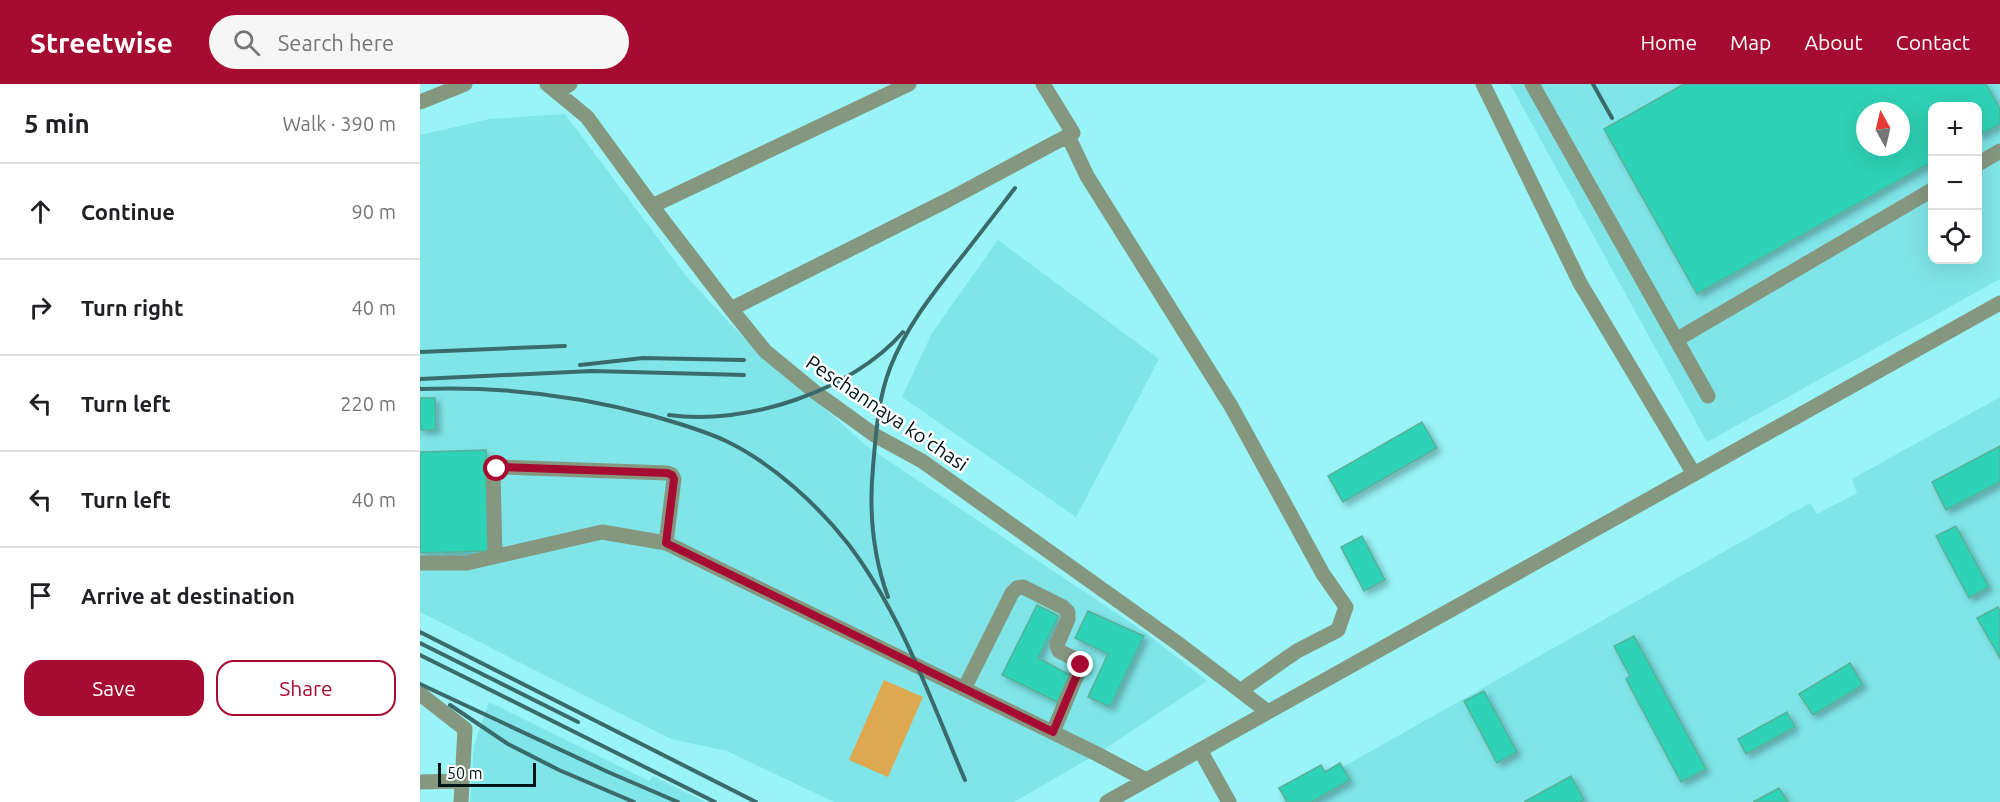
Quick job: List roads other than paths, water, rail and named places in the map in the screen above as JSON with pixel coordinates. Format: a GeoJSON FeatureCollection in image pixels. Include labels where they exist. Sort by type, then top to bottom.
{"type":"FeatureCollection","features":[{"type":"Feature","properties":{"kind":"street"},"geometry":{"type":"LineString","coordinates":[[420,102],[465,84]]}},
{"type":"Feature","properties":{"kind":"street"},"geometry":{"type":"LineString","coordinates":[[652,206],[909,84]]}},
{"type":"Feature","properties":{"kind":"street"},"geometry":{"type":"LineString","coordinates":[[730,309],[948,200],[1073,133],[1043,84]]}},
{"type":"Feature","properties":{"kind":"street"},"geometry":{"type":"LineString","coordinates":[[1483,84],[1580,283],[1694,474]]}},
{"type":"Feature","properties":{"kind":"street"},"geometry":{"type":"LineString","coordinates":[[1533,84],[1708,396]]}},
{"type":"Feature","properties":{"kind":"street","name":"Peschannaya ko'chasi"},"geometry":{"type":"LineString","coordinates":[[558,86],[587,117],[730,309],[765,351],[814,393],[876,435],[922,461],[1176,642],[1268,712]]}},
{"type":"Feature","properties":{"kind":"street"},"geometry":{"type":"LineString","coordinates":[[1068,136],[1087,176],[1231,406],[1323,574],[1346,607],[1338,630],[1297,651],[1240,691]]}},
{"type":"Feature","properties":{"kind":"street"},"geometry":{"type":"LineString","coordinates":[[1982,161],[2000,151]]}},
{"type":"Feature","properties":{"kind":"street"},"geometry":{"type":"LineString","coordinates":[[1676,340],[1928,192]]}},
{"type":"Feature","properties":{"kind":"street"},"geometry":{"type":"LineString","coordinates":[[1107,802],[2000,303]]}},
{"type":"Feature","properties":{"kind":"street"},"geometry":{"type":"LineString","coordinates":[[495,556],[494,473],[503,467],[672,475],[674,479],[666,543]]}},
{"type":"Feature","properties":{"kind":"street"},"geometry":{"type":"LineString","coordinates":[[420,563],[467,563],[602,532],[666,543],[1053,732],[1146,780]]}},
{"type":"Feature","properties":{"kind":"street"},"geometry":{"type":"LineString","coordinates":[[964,689],[1012,593],[1017,588],[1023,587],[1063,607],[1068,612],[1068,619],[1057,645],[1059,651],[1081,662],[1053,732]]}},
{"type":"Feature","properties":{"kind":"street"},"geometry":{"type":"LineString","coordinates":[[420,694],[465,729],[461,802]]}},
{"type":"Feature","properties":{"kind":"street"},"geometry":{"type":"LineString","coordinates":[[1200,750],[1229,802]]}},
{"type":"Feature","properties":{"kind":"street"},"geometry":{"type":"LineString","coordinates":[[420,782],[461,781]]}},
{"type":"Feature","properties":{"kind":"railway"},"geometry":{"type":"LineString","coordinates":[[1593,84],[1612,118]]}},
{"type":"Feature","properties":{"kind":"railway"},"geometry":{"type":"LineString","coordinates":[[888,597],[873,533],[872,500],[877,429],[886,380],[896,354],[919,313],[1015,188]]}},
{"type":"Feature","properties":{"kind":"railway"},"geometry":{"type":"LineString","coordinates":[[669,415],[699,417],[731,415],[796,400],[856,371],[881,353],[903,332]]}},
{"type":"Feature","properties":{"kind":"railway"},"geometry":{"type":"LineString","coordinates":[[420,352],[565,346]]}},
{"type":"Feature","properties":{"kind":"railway"},"geometry":{"type":"LineString","coordinates":[[580,365],[643,358],[744,360]]}},
{"type":"Feature","properties":{"kind":"railway"},"geometry":{"type":"LineString","coordinates":[[420,379],[592,371],[744,375]]}},
{"type":"Feature","properties":{"kind":"railway"},"geometry":{"type":"LineString","coordinates":[[420,389],[508,391],[595,402],[699,430],[743,450],[777,473],[809,500],[837,530],[868,572],[885,600],[914,659],[965,780]]}},
{"type":"Feature","properties":{"kind":"railway"},"geometry":{"type":"LineString","coordinates":[[420,632],[756,802]]}},
{"type":"Feature","properties":{"kind":"railway"},"geometry":{"type":"LineString","coordinates":[[420,643],[578,722]]}},
{"type":"Feature","properties":{"kind":"railway"},"geometry":{"type":"LineString","coordinates":[[420,655],[715,802]]}},
{"type":"Feature","properties":{"kind":"railway"},"geometry":{"type":"LineString","coordinates":[[420,684],[608,772],[678,802]]}},
{"type":"Feature","properties":{"kind":"railway"},"geometry":{"type":"LineString","coordinates":[[450,705],[508,744],[559,770],[634,802]]}}]}
